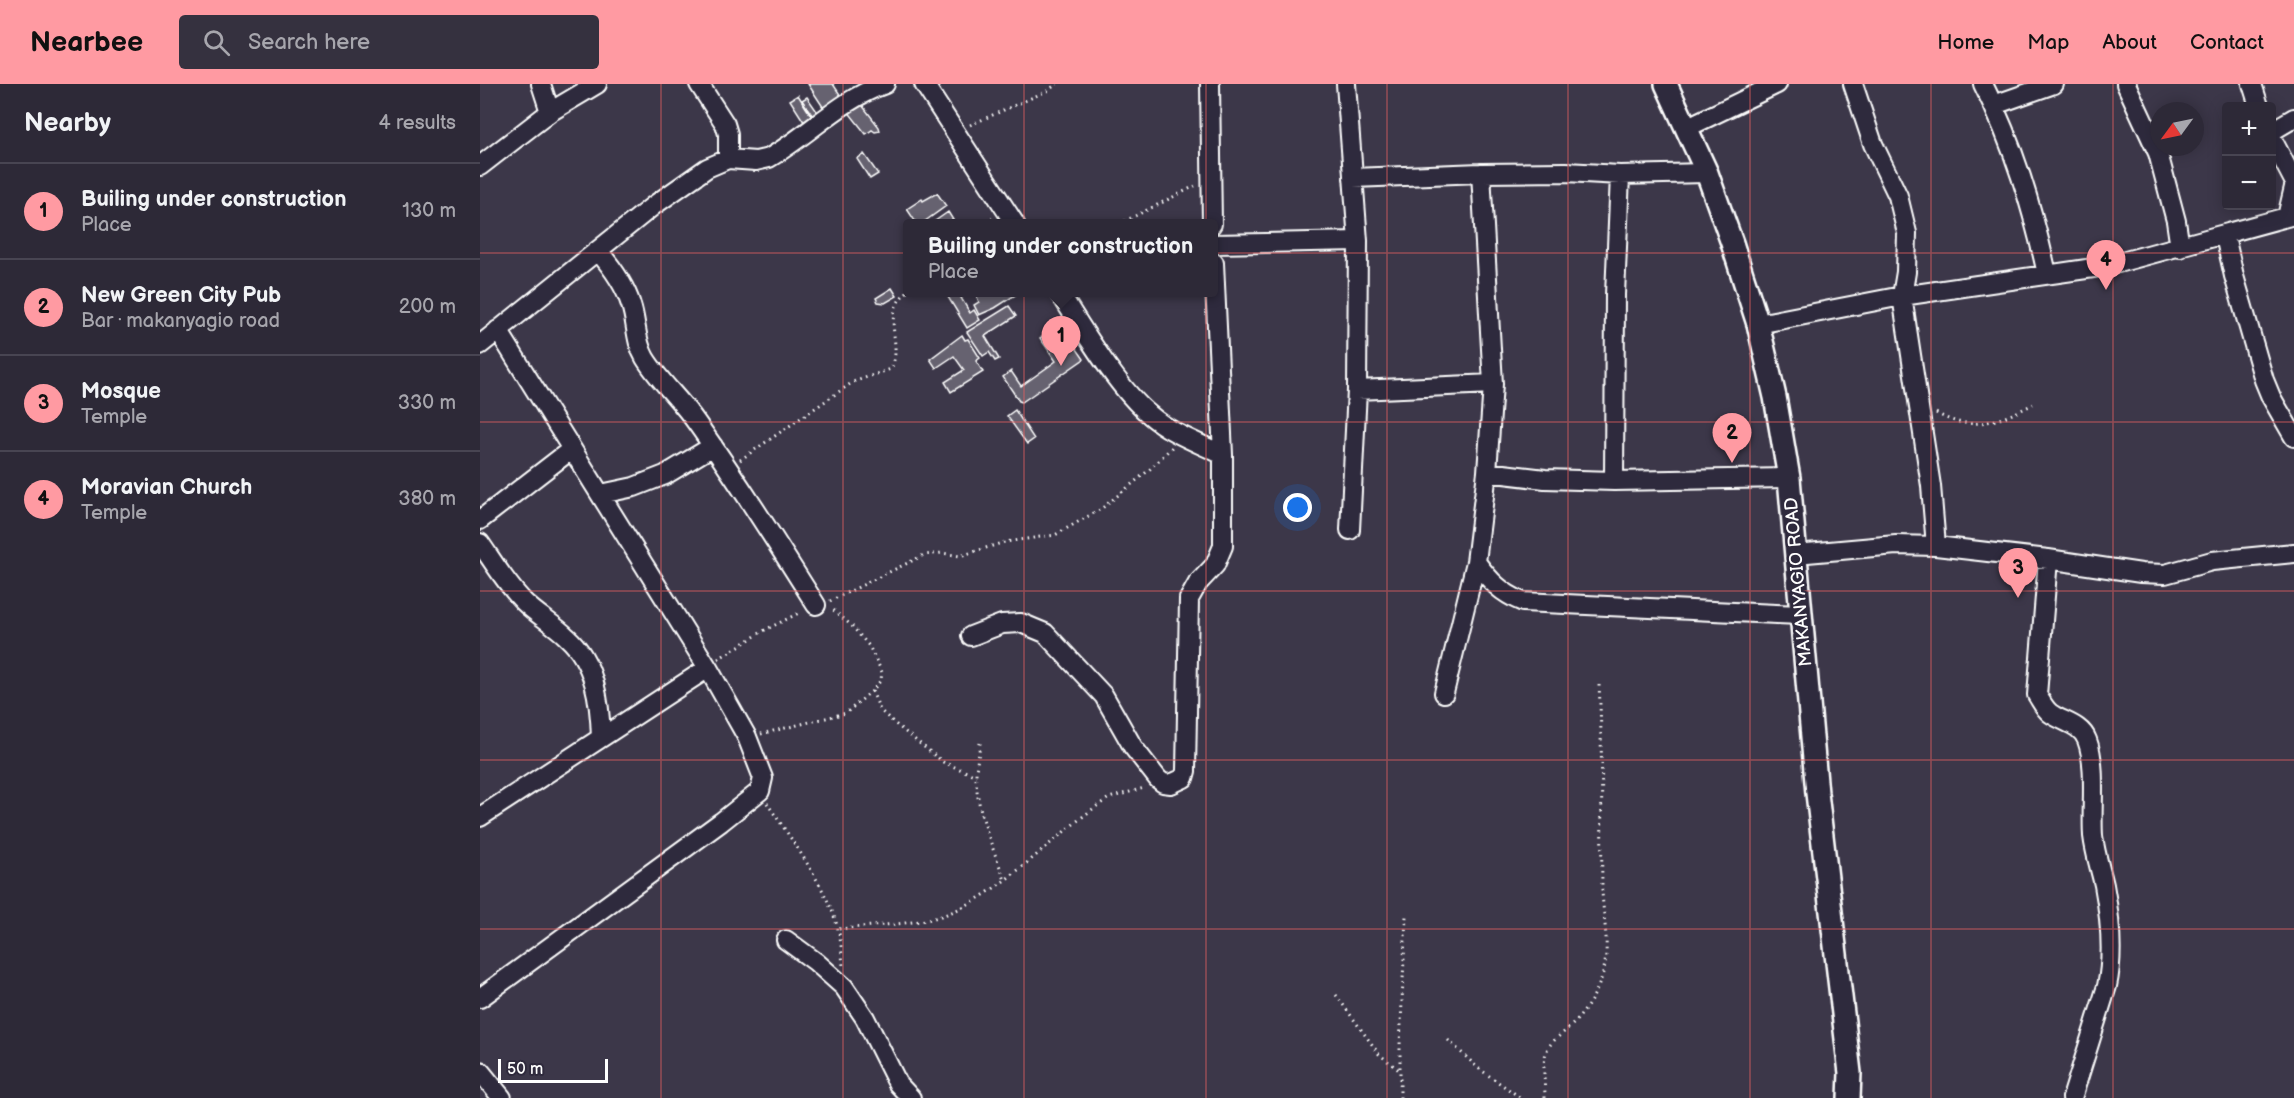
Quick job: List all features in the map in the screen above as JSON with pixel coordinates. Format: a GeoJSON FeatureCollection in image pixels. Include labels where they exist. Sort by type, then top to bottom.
{"type":"FeatureCollection","features":[{"type":"Feature","properties":{"kind":"street"},"geometry":{"type":"LineString","coordinates":[[541,84],[550,112]]}},
{"type":"Feature","properties":{"kind":"street"},"geometry":{"type":"LineString","coordinates":[[480,166],[550,112],[597,84]]}},
{"type":"Feature","properties":{"kind":"street"},"geometry":{"type":"LineString","coordinates":[[699,84],[725,124],[728,134],[728,159]]}},
{"type":"Feature","properties":{"kind":"street"},"geometry":{"type":"LineString","coordinates":[[480,345],[707,168],[728,159],[748,161],[769,158],[852,99],[869,89],[885,84]]}},
{"type":"Feature","properties":{"kind":"street"},"geometry":{"type":"LineString","coordinates":[[924,84],[1012,219]]}},
{"type":"Feature","properties":{"kind":"street"},"geometry":{"type":"LineString","coordinates":[[1210,84],[1212,219]]}},
{"type":"Feature","properties":{"kind":"street"},"geometry":{"type":"LineString","coordinates":[[1346,84],[1358,241],[1358,390],[1350,530]]}},
{"type":"Feature","properties":{"kind":"street","name":"MAKANYAGIO ROAD"},"geometry":{"type":"LineString","coordinates":[[1666,84],[1707,173],[1758,324],[1775,398],[1789,478],[1817,793],[1850,1073],[1849,1098]]}},
{"type":"Feature","properties":{"kind":"street"},"geometry":{"type":"LineString","coordinates":[[1686,128],[1777,84]]}},
{"type":"Feature","properties":{"kind":"street"},"geometry":{"type":"LineString","coordinates":[[1853,84],[1873,144],[1898,196],[1906,233],[1906,273],[1902,296],[1916,402],[1931,486],[1936,546]]}},
{"type":"Feature","properties":{"kind":"street"},"geometry":{"type":"LineString","coordinates":[[1983,84],[2012,147],[2024,182],[2036,221],[2047,274]]}},
{"type":"Feature","properties":{"kind":"street"},"geometry":{"type":"LineString","coordinates":[[1994,105],[2054,84]]}},
{"type":"Feature","properties":{"kind":"street"},"geometry":{"type":"LineString","coordinates":[[2126,84],[2158,153],[2176,221],[2180,248]]}},
{"type":"Feature","properties":{"kind":"street"},"geometry":{"type":"LineString","coordinates":[[2252,84],[2258,102]]}},
{"type":"Feature","properties":{"kind":"street"},"geometry":{"type":"LineString","coordinates":[[2276,128],[2294,118]]}},
{"type":"Feature","properties":{"kind":"street"},"geometry":{"type":"LineString","coordinates":[[2276,149],[2294,181]]}},
{"type":"Feature","properties":{"kind":"street"},"geometry":{"type":"LineString","coordinates":[[1353,178],[1481,173],[1566,172],[1620,175],[1707,173]]}},
{"type":"Feature","properties":{"kind":"street"},"geometry":{"type":"LineString","coordinates":[[1444,693],[1476,562],[1487,472],[1493,384],[1481,173]]}},
{"type":"Feature","properties":{"kind":"street"},"geometry":{"type":"LineString","coordinates":[[1614,481],[1615,295],[1620,175]]}},
{"type":"Feature","properties":{"kind":"street"},"geometry":{"type":"LineString","coordinates":[[1758,324],[1902,296],[2108,266],[2180,248],[2290,216],[2294,187]]}},
{"type":"Feature","properties":{"kind":"street"},"geometry":{"type":"LineString","coordinates":[[2224,236],[2264,380],[2294,437]]}},
{"type":"Feature","properties":{"kind":"street"},"geometry":{"type":"LineString","coordinates":[[1218,244],[1358,241]]}},
{"type":"Feature","properties":{"kind":"street"},"geometry":{"type":"LineString","coordinates":[[598,251],[613,269],[626,292],[632,306],[636,337],[647,360],[687,408],[816,605]]}},
{"type":"Feature","properties":{"kind":"street"},"geometry":{"type":"LineString","coordinates":[[1062,297],[1124,388],[1150,416],[1223,455]]}},
{"type":"Feature","properties":{"kind":"street"},"geometry":{"type":"LineString","coordinates":[[971,636],[1002,624],[1020,623],[1045,633],[1104,696],[1133,747],[1163,783],[1179,782],[1184,778],[1190,599],[1198,583],[1215,565],[1223,546],[1223,455],[1216,297]]}},
{"type":"Feature","properties":{"kind":"street"},"geometry":{"type":"LineString","coordinates":[[480,998],[722,822],[760,791],[763,778],[747,737],[707,667],[498,330]]}},
{"type":"Feature","properties":{"kind":"street"},"geometry":{"type":"LineString","coordinates":[[1358,390],[1493,384]]}},
{"type":"Feature","properties":{"kind":"street"},"geometry":{"type":"LineString","coordinates":[[601,494],[634,487],[665,474],[713,446]]}},
{"type":"Feature","properties":{"kind":"street"},"geometry":{"type":"LineString","coordinates":[[480,520],[572,449]]}},
{"type":"Feature","properties":{"kind":"street"},"geometry":{"type":"LineString","coordinates":[[1487,472],[1545,479],[1614,481],[1789,478]]}},
{"type":"Feature","properties":{"kind":"street"},"geometry":{"type":"LineString","coordinates":[[480,543],[524,602],[575,645],[587,664],[594,682],[601,714],[601,738]]}},
{"type":"Feature","properties":{"kind":"street"},"geometry":{"type":"LineString","coordinates":[[1796,554],[1896,545],[1936,546],[2141,573],[2165,574],[2212,561],[2294,552]]}},
{"type":"Feature","properties":{"kind":"street"},"geometry":{"type":"LineString","coordinates":[[2048,559],[2037,695],[2050,713],[2075,726],[2086,737],[2092,762],[2093,833],[2104,886],[2111,948],[2111,968],[2107,986],[2072,1098]]}},
{"type":"Feature","properties":{"kind":"street"},"geometry":{"type":"LineString","coordinates":[[1476,562],[1492,584],[1506,595],[1523,602],[1800,615]]}},
{"type":"Feature","properties":{"kind":"street"},"geometry":{"type":"LineString","coordinates":[[480,817],[707,667]]}},
{"type":"Feature","properties":{"kind":"street"},"geometry":{"type":"LineString","coordinates":[[786,940],[844,987],[865,1018],[898,1084],[911,1098]]}},
{"type":"Feature","properties":{"kind":"street"},"geometry":{"type":"LineString","coordinates":[[480,1071],[502,1098]]}},
{"type":"Feature","properties":{"kind":"path"},"geometry":{"type":"LineString","coordinates":[[956,132],[1058,84]]}},
{"type":"Feature","properties":{"kind":"path"},"geometry":{"type":"LineString","coordinates":[[1129,219],[1210,179]]}},
{"type":"Feature","properties":{"kind":"path"},"geometry":{"type":"LineString","coordinates":[[728,468],[853,382],[891,369],[894,356],[893,311],[904,297]]}},
{"type":"Feature","properties":{"kind":"path"},"geometry":{"type":"LineString","coordinates":[[1916,402],[1942,416],[1964,424],[1986,423],[2009,417],[2033,404]]}},
{"type":"Feature","properties":{"kind":"path"},"geometry":{"type":"LineString","coordinates":[[747,737],[846,713],[872,691],[881,680],[882,672],[879,663],[869,646],[852,626],[825,603],[924,555],[942,553],[960,556],[1005,543],[1055,535],[1101,509],[1148,471],[1184,436]]}},
{"type":"Feature","properties":{"kind":"path"},"geometry":{"type":"LineString","coordinates":[[707,667],[765,630],[816,605]]}},
{"type":"Feature","properties":{"kind":"path"},"geometry":{"type":"LineString","coordinates":[[1545,1098],[1547,1050],[1588,1006],[1597,991],[1605,964],[1607,941],[1602,912],[1602,739],[1599,685]]}},
{"type":"Feature","properties":{"kind":"path"},"geometry":{"type":"LineString","coordinates":[[872,691],[877,706],[894,723],[943,762],[976,776]]}},
{"type":"Feature","properties":{"kind":"path"},"geometry":{"type":"LineString","coordinates":[[981,743],[976,776],[992,846],[1005,880]]}},
{"type":"Feature","properties":{"kind":"path"},"geometry":{"type":"LineString","coordinates":[[838,929],[927,920],[952,912],[1005,880],[1083,815],[1103,802],[1124,793],[1163,783]]}},
{"type":"Feature","properties":{"kind":"path"},"geometry":{"type":"LineString","coordinates":[[760,791],[806,862],[830,906],[838,929],[844,987]]}},
{"type":"Feature","properties":{"kind":"path"},"geometry":{"type":"LineString","coordinates":[[1400,1098],[1406,916]]}},
{"type":"Feature","properties":{"kind":"path"},"geometry":{"type":"LineString","coordinates":[[1336,995],[1379,1054],[1401,1072]]}},
{"type":"Feature","properties":{"kind":"path"},"geometry":{"type":"LineString","coordinates":[[1448,1040],[1478,1068],[1521,1098]]}},
{"type":"Feature","properties":{"kind":"building"},"geometry":{"type":"Polygon","coordinates":[[[808,84],[833,84],[843,99],[825,110],[808,84]]]}},
{"type":"Feature","properties":{"kind":"building"},"geometry":{"type":"Polygon","coordinates":[[[798,95],[814,120],[806,125],[790,100],[798,95]]]}},
{"type":"Feature","properties":{"kind":"building"},"geometry":{"type":"Polygon","coordinates":[[[807,97],[821,117],[816,121],[802,100],[807,97]]]}},
{"type":"Feature","properties":{"kind":"building"},"geometry":{"type":"Polygon","coordinates":[[[859,101],[880,131],[872,130],[866,134],[847,110],[859,101]]]}},
{"type":"Feature","properties":{"kind":"building"},"geometry":{"type":"Polygon","coordinates":[[[864,154],[878,174],[870,179],[857,159],[864,154]]]}},
{"type":"Feature","properties":{"kind":"building"},"geometry":{"type":"Polygon","coordinates":[[[937,193],[946,206],[928,219],[914,219],[907,209],[922,199],[923,201],[937,193]]]}},
{"type":"Feature","properties":{"kind":"building"},"geometry":{"type":"Polygon","coordinates":[[[948,212],[952,219],[938,219],[948,212]]]}},
{"type":"Feature","properties":{"kind":"building"},"geometry":{"type":"Polygon","coordinates":[[[892,288],[897,296],[885,303],[878,302],[876,298],[892,288]]]}},
{"type":"Feature","properties":{"kind":"building"},"geometry":{"type":"Polygon","coordinates":[[[948,297],[962,297],[970,313],[974,310],[980,320],[967,328],[948,297]]]}},
{"type":"Feature","properties":{"kind":"building"},"geometry":{"type":"Polygon","coordinates":[[[977,297],[1012,297],[979,315],[974,305],[979,302],[977,297]]]}},
{"type":"Feature","properties":{"kind":"building"},"geometry":{"type":"Polygon","coordinates":[[[1009,306],[1016,316],[985,336],[999,359],[995,361],[989,352],[983,356],[967,332],[1009,306]]]}},
{"type":"Feature","properties":{"kind":"building"},"geometry":{"type":"Polygon","coordinates":[[[1060,325],[1084,359],[1022,402],[1019,401],[1003,377],[1011,371],[1021,386],[1056,361],[1040,338],[1060,325]]]}},
{"type":"Feature","properties":{"kind":"building"},"geometry":{"type":"Polygon","coordinates":[[[962,335],[965,340],[968,339],[980,358],[976,361],[983,372],[951,392],[945,382],[964,370],[954,356],[936,368],[930,359],[962,335]]]}},
{"type":"Feature","properties":{"kind":"building"},"geometry":{"type":"Polygon","coordinates":[[[1015,410],[1034,439],[1027,444],[1007,416],[1015,410]]]}},
{"type":"Feature","properties":{"kind":"place","name":"Moravian Church"},"geometry":{"type":"Point","coordinates":[2106,290]}},
{"type":"Feature","properties":{"kind":"place","name":"Builing under construction"},"geometry":{"type":"Point","coordinates":[1061,366]}},
{"type":"Feature","properties":{"kind":"place","name":"New Green City Pub"},"geometry":{"type":"Point","coordinates":[1732,463]}},
{"type":"Feature","properties":{"kind":"place","name":"Mosque"},"geometry":{"type":"Point","coordinates":[2018,598]}}]}
